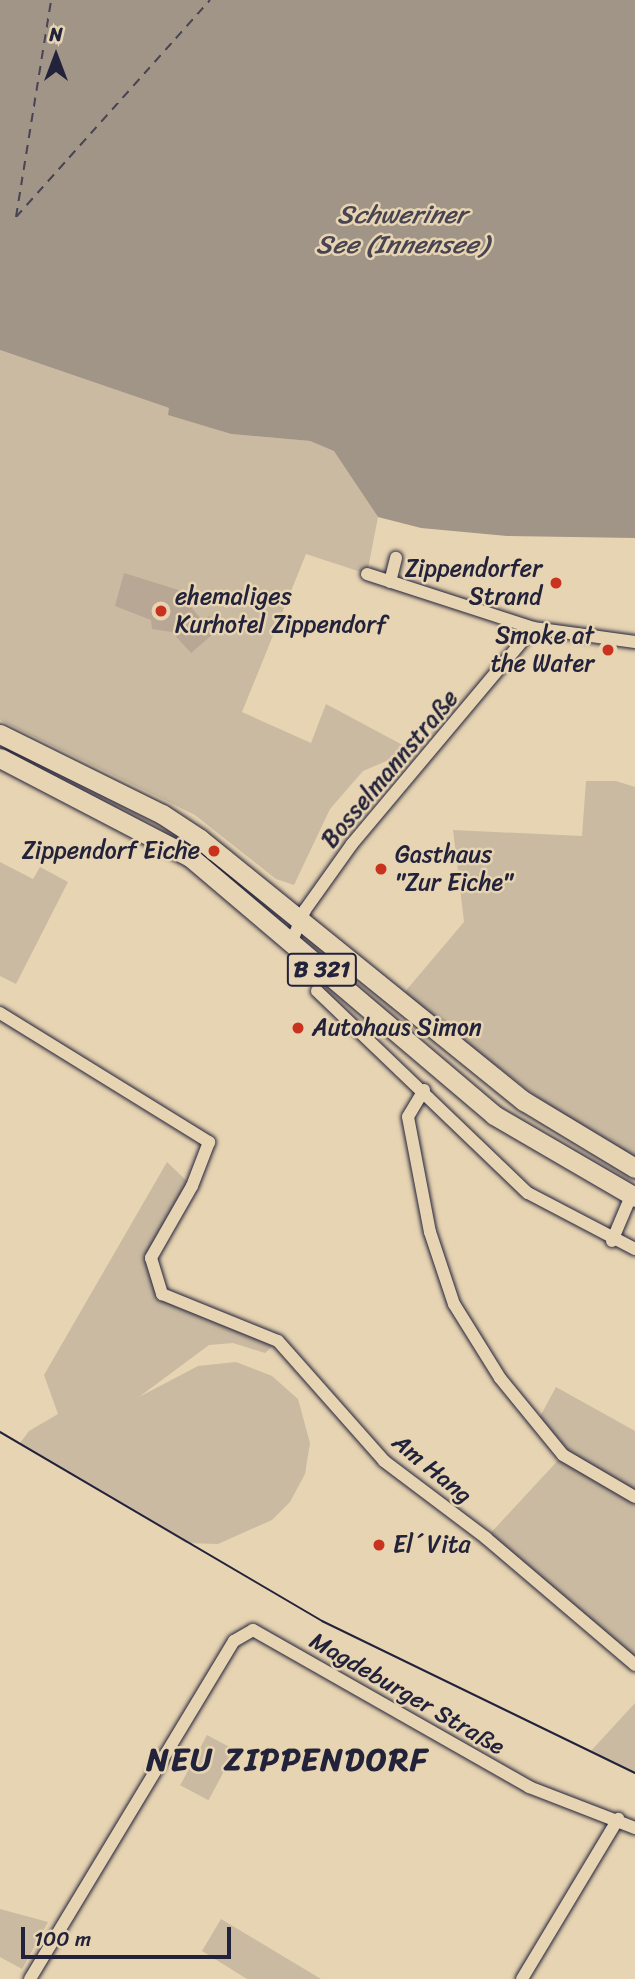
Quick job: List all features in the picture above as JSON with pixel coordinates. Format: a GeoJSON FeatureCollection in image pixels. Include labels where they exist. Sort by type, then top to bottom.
{"type":"FeatureCollection","features":[{"type":"Feature","properties":{"kind":"main road","name":"B 321"},"geometry":{"type":"LineString","coordinates":[[0,733],[162,814],[300,920],[524,1101],[635,1168]]}},
{"type":"Feature","properties":{"kind":"main road","name":"B 321"},"geometry":{"type":"LineString","coordinates":[[0,758],[190,857],[494,1115],[633,1196]]}},
{"type":"Feature","properties":{"kind":"street"},"geometry":{"type":"LineString","coordinates":[[390,582],[396,558]]}},
{"type":"Feature","properties":{"kind":"street"},"geometry":{"type":"LineString","coordinates":[[367,574],[533,628],[635,642]]}},
{"type":"Feature","properties":{"kind":"street","name":"Bosselmannstraße"},"geometry":{"type":"LineString","coordinates":[[291,943],[300,920],[352,844],[533,628]]}},
{"type":"Feature","properties":{"kind":"street"},"geometry":{"type":"LineString","coordinates":[[317,992],[424,1090],[528,1193],[612,1241],[635,1249]]}},
{"type":"Feature","properties":{"kind":"street","name":"Am Hang"},"geometry":{"type":"LineString","coordinates":[[0,1013],[209,1142],[192,1186],[151,1258],[162,1294],[278,1341],[384,1461],[486,1538],[635,1665]]}},
{"type":"Feature","properties":{"kind":"street"},"geometry":{"type":"LineString","coordinates":[[424,1090],[408,1118],[430,1232],[454,1304],[500,1378],[563,1455],[635,1497]]}},
{"type":"Feature","properties":{"kind":"street"},"geometry":{"type":"LineString","coordinates":[[612,1241],[633,1196]]}},
{"type":"Feature","properties":{"kind":"street","name":"Magdeburger Straße"},"geometry":{"type":"LineString","coordinates":[[30,1979],[234,1641],[253,1630],[529,1787],[618,1819],[635,1828]]}},
{"type":"Feature","properties":{"kind":"street"},"geometry":{"type":"LineString","coordinates":[[522,1979],[618,1819]]}},
{"type":"Feature","properties":{"kind":"shaded area"},"geometry":{"type":"Polygon","coordinates":[[[0,350],[169,408],[169,415],[231,434],[310,441],[335,451],[378,517],[367,574],[306,554],[242,712],[311,743],[326,704],[412,750],[363,771],[330,809],[294,885],[276,879],[195,815],[0,720],[0,350]]]}},
{"type":"Feature","properties":{"kind":"shaded area"},"geometry":{"type":"Polygon","coordinates":[[[586,781],[616,781],[635,787],[635,1158],[568,1121],[403,994],[464,922],[453,830],[582,836],[586,781]]]}},
{"type":"Feature","properties":{"kind":"shaded area"},"geometry":{"type":"Polygon","coordinates":[[[0,862],[33,879],[40,867],[68,882],[16,984],[0,976],[0,862]]]}},
{"type":"Feature","properties":{"kind":"shaded area"},"geometry":{"type":"Polygon","coordinates":[[[167,1162],[192,1186],[151,1258],[162,1294],[278,1341],[265,1353],[233,1343],[209,1345],[139,1397],[198,1366],[236,1362],[272,1376],[298,1399],[310,1443],[305,1474],[290,1502],[272,1520],[218,1544],[186,1543],[20,1443],[29,1431],[58,1414],[44,1375],[167,1162]]]}},
{"type":"Feature","properties":{"kind":"shaded area"},"geometry":{"type":"Polygon","coordinates":[[[556,1387],[635,1431],[635,1659],[486,1538],[563,1455],[536,1424],[556,1387]]]}},
{"type":"Feature","properties":{"kind":"shaded area"},"geometry":{"type":"Polygon","coordinates":[[[635,1703],[635,1773],[590,1752],[635,1703]]]}},
{"type":"Feature","properties":{"kind":"shaded area"},"geometry":{"type":"Polygon","coordinates":[[[207,1735],[235,1750],[208,1800],[180,1785],[207,1735]]]}},
{"type":"Feature","properties":{"kind":"shaded area"},"geometry":{"type":"Polygon","coordinates":[[[0,1909],[48,1922],[22,1969],[0,1957],[0,1909]]]}},
{"type":"Feature","properties":{"kind":"shaded area"},"geometry":{"type":"Polygon","coordinates":[[[221,1919],[321,1979],[247,1979],[202,1951],[221,1919]]]}},
{"type":"Feature","properties":{"kind":"water","name":"Schweriner See (Innensee)"},"geometry":{"type":"Polygon","coordinates":[[[0,0],[635,0],[635,538],[507,536],[421,528],[378,517],[334,451],[310,441],[231,434],[168,415],[169,408],[0,350],[0,0]]]}},
{"type":"Feature","properties":{"kind":"building","name":"ehemaliges Kurhotel Zippendorf"},"geometry":{"type":"Polygon","coordinates":[[[124,573],[188,593],[184,599],[203,621],[209,616],[220,628],[191,653],[172,632],[152,629],[151,620],[115,606],[124,573]]]}},
{"type":"Feature","properties":{"kind":"ferry route"},"geometry":{"type":"LineString","coordinates":[[16,217],[51,0]]}},
{"type":"Feature","properties":{"kind":"ferry route"},"geometry":{"type":"LineString","coordinates":[[16,217],[210,0]]}},
{"type":"Feature","properties":{"kind":"tram line"},"geometry":{"type":"LineString","coordinates":[[0,1432],[322,1621],[635,1773]]}},
{"type":"Feature","properties":{"kind":"place","name":"Zippendorfer Strand"},"geometry":{"type":"Point","coordinates":[556,583]}},
{"type":"Feature","properties":{"kind":"place","name":"ehemaliges Kurhotel Zippendorf"},"geometry":{"type":"Point","coordinates":[161,611]}},
{"type":"Feature","properties":{"kind":"place","name":"Smoke at the Water"},"geometry":{"type":"Point","coordinates":[608,650]}},
{"type":"Feature","properties":{"kind":"place","name":"Zippendorf Eiche"},"geometry":{"type":"Point","coordinates":[214,851]}},
{"type":"Feature","properties":{"kind":"place","name":"Gasthaus \"Zur Eiche\""},"geometry":{"type":"Point","coordinates":[381,869]}},
{"type":"Feature","properties":{"kind":"place","name":"Autohaus Simon"},"geometry":{"type":"Point","coordinates":[298,1028]}},
{"type":"Feature","properties":{"kind":"place","name":"El´Vita"},"geometry":{"type":"Point","coordinates":[379,1545]}},
{"type":"Feature","properties":{"kind":"district","name":"NEU ZIPPENDORF"},"geometry":{"type":"Point","coordinates":[288,1760]}}]}
